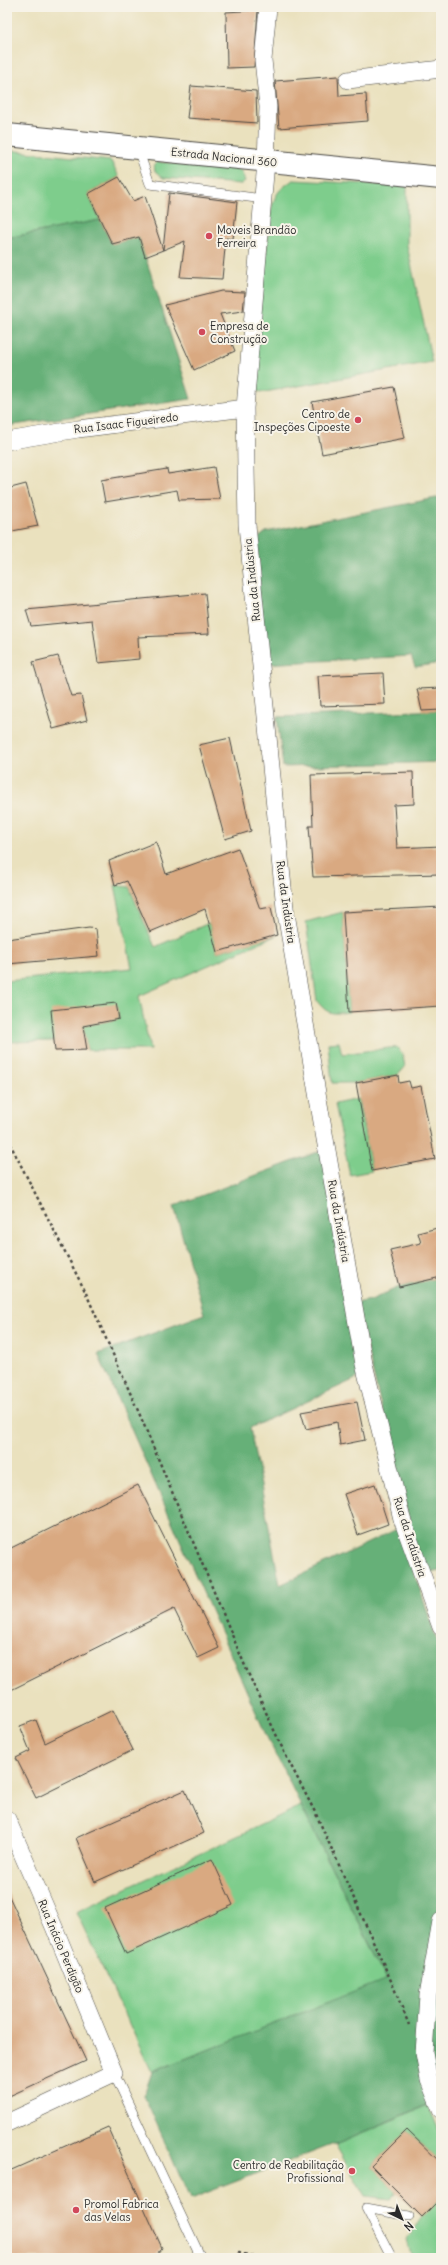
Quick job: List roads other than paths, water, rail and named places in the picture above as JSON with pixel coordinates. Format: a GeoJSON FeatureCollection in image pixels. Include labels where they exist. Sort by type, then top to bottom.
{"type":"FeatureCollection","features":[{"type":"Feature","properties":{"kind":"main road","name":"Estrada Nacional 360"},"geometry":{"type":"LineString","coordinates":[[7,136],[138,147],[266,162],[441,178]]}},
{"type":"Feature","properties":{"kind":"street","name":"Rua da Indústria"},"geometry":{"type":"LineString","coordinates":[[268,7],[263,60],[268,107],[266,162],[245,408],[247,531],[285,908],[364,1364],[402,1520],[441,1627]]}},
{"type":"Feature","properties":{"kind":"street"},"geometry":{"type":"LineString","coordinates":[[348,80],[441,69]]}},
{"type":"Feature","properties":{"kind":"street","name":"Rua Isaac Figueiredo"},"geometry":{"type":"LineString","coordinates":[[7,441],[78,429],[245,408]]}},
{"type":"Feature","properties":{"kind":"street","name":"Rua Inácio Perdigão"},"geometry":{"type":"LineString","coordinates":[[7,1819],[54,1927],[114,2073]]}},
{"type":"Feature","properties":{"kind":"street"},"geometry":{"type":"LineString","coordinates":[[441,1921],[428,1995],[424,2053],[429,2080],[441,2110]]}},
{"type":"Feature","properties":{"kind":"street"},"geometry":{"type":"LineString","coordinates":[[7,2123],[114,2073]]}},
{"type":"Feature","properties":{"kind":"lane"},"geometry":{"type":"LineString","coordinates":[[138,147],[150,184],[262,199]]}},
{"type":"Feature","properties":{"kind":"lane"},"geometry":{"type":"LineString","coordinates":[[114,2073],[201,2258]]}},
{"type":"Feature","properties":{"kind":"lane"},"geometry":{"type":"LineString","coordinates":[[392,2258],[366,2208],[409,2216]]}},
{"type":"Feature","properties":{"kind":"place","name":"Moveis Brandão Ferreira"},"geometry":{"type":"Point","coordinates":[209,236]}},
{"type":"Feature","properties":{"kind":"place","name":"Empresa de Construção"},"geometry":{"type":"Point","coordinates":[202,332]}},
{"type":"Feature","properties":{"kind":"place","name":"Centro de Inspeções Cipoeste"},"geometry":{"type":"Point","coordinates":[358,420]}},
{"type":"Feature","properties":{"kind":"place","name":"Centro de Reabilitação Profissional"},"geometry":{"type":"Point","coordinates":[352,2171]}},
{"type":"Feature","properties":{"kind":"place","name":"Promol Fabrica das Velas"},"geometry":{"type":"Point","coordinates":[76,2210]}}]}
